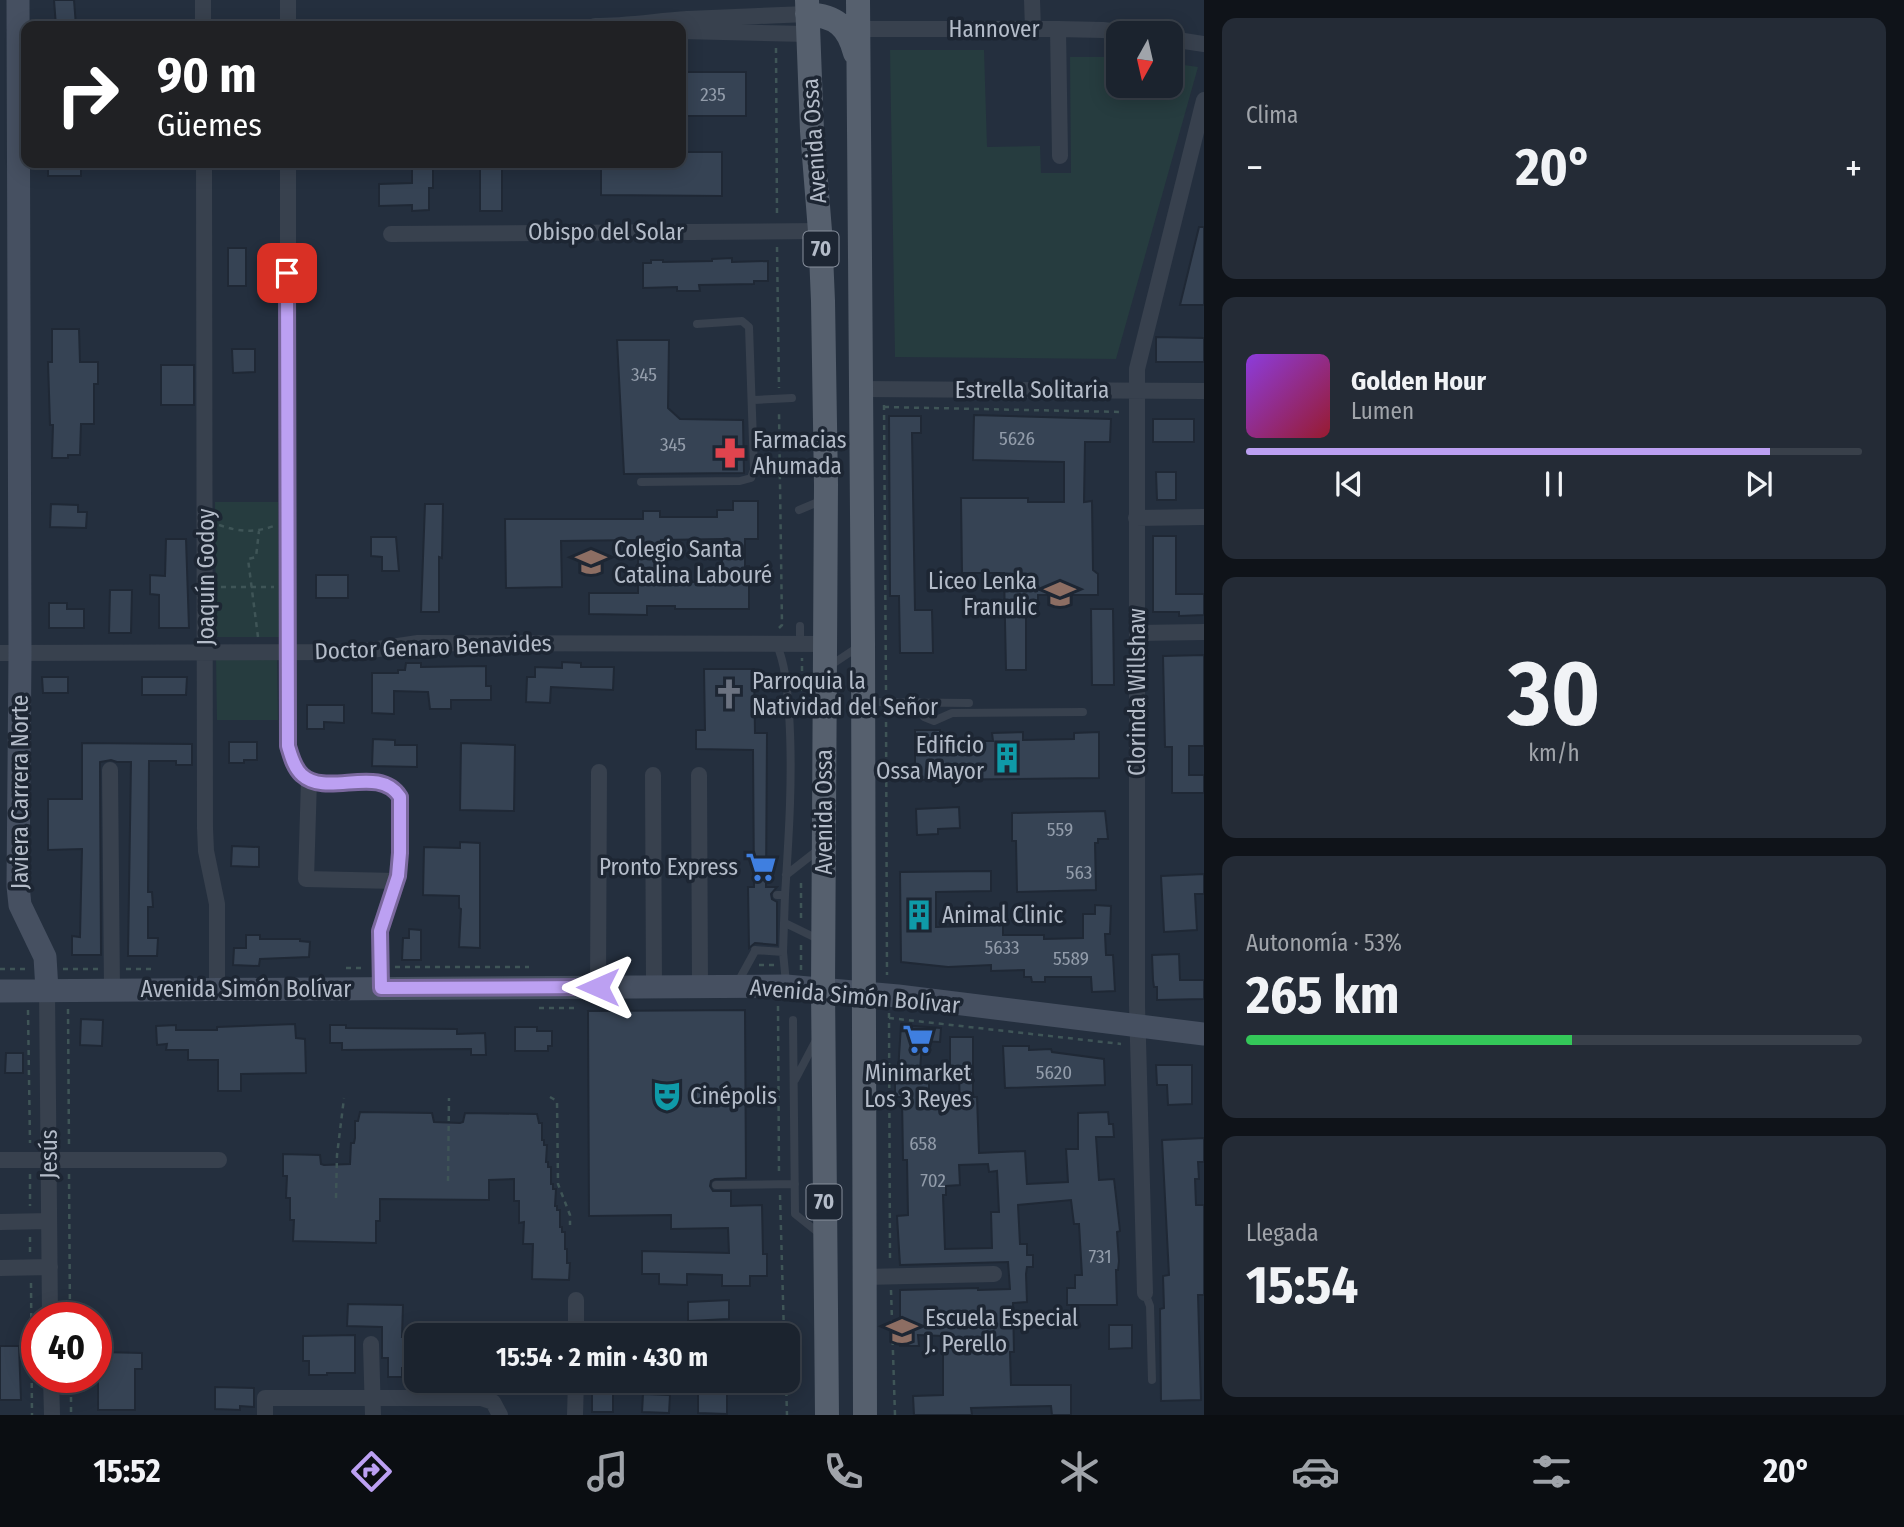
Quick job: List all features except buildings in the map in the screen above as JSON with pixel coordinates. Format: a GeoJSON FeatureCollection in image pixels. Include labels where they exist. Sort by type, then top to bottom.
{"type":"FeatureCollection","features":[{"type":"Feature","properties":{"kind":"main road","name":"Avenida Ossa"},"geometry":{"type":"LineString","coordinates":[[858,0],[858,64],[872,389],[863,643],[875,702],[880,1002],[865,1277],[865,1415]]}},
{"type":"Feature","properties":{"kind":"main road"},"geometry":{"type":"LineString","coordinates":[[807,16],[818,15],[840,23],[852,41],[858,64]]}},
{"type":"Feature","properties":{"kind":"main road","name":"Avenida Ossa"},"geometry":{"type":"LineString","coordinates":[[807,16],[820,231],[826,499],[812,644],[824,670],[823,1027],[827,1415]]}},
{"type":"Feature","properties":{"kind":"street","name":"Javiera Carrera Norte"},"geometry":{"type":"LineString","coordinates":[[18,0],[10,653],[18,887],[24,914],[45,957],[47,990]]}},
{"type":"Feature","properties":{"kind":"street"},"geometry":{"type":"LineString","coordinates":[[203,0],[203,21]]}},
{"type":"Feature","properties":{"kind":"street"},"geometry":{"type":"LineString","coordinates":[[288,0],[288,21]]}},
{"type":"Feature","properties":{"kind":"street"},"geometry":{"type":"LineString","coordinates":[[1032,0],[1033,29]]}},
{"type":"Feature","properties":{"kind":"street"},"geometry":{"type":"LineString","coordinates":[[673,21],[807,16]]}},
{"type":"Feature","properties":{"kind":"street"},"geometry":{"type":"LineString","coordinates":[[686,32],[771,34],[807,16]]}},
{"type":"Feature","properties":{"kind":"street","name":"Hannover"},"geometry":{"type":"LineString","coordinates":[[858,29],[1106,30]]}},
{"type":"Feature","properties":{"kind":"street"},"geometry":{"type":"LineString","coordinates":[[1058,29],[1060,156]]}},
{"type":"Feature","properties":{"kind":"street"},"geometry":{"type":"LineString","coordinates":[[1183,41],[1204,44]]}},
{"type":"Feature","properties":{"kind":"street","name":"Clorinda Willshaw"},"geometry":{"type":"LineString","coordinates":[[1145,1293],[1138,1036],[1137,369],[1204,100]]}},
{"type":"Feature","properties":{"kind":"street","name":"Joaquín Godoy"},"geometry":{"type":"LineString","coordinates":[[204,168],[206,851],[217,904],[217,989]]}},
{"type":"Feature","properties":{"kind":"street"},"geometry":{"type":"LineString","coordinates":[[288,168],[288,746],[301,775],[309,780],[322,783],[376,782],[396,791],[400,797],[400,853],[396,881],[380,931],[381,988]]}},
{"type":"Feature","properties":{"kind":"street","name":"Obispo del Solar"},"geometry":{"type":"LineString","coordinates":[[391,234],[820,231]]}},
{"type":"Feature","properties":{"kind":"street","name":"Estrella Solitaria"},"geometry":{"type":"LineString","coordinates":[[872,389],[1204,391]]}},
{"type":"Feature","properties":{"kind":"street"},"geometry":{"type":"LineString","coordinates":[[1136,518],[1204,517]]}},
{"type":"Feature","properties":{"kind":"street"},"geometry":{"type":"LineString","coordinates":[[1137,633],[1204,632]]}},
{"type":"Feature","properties":{"kind":"street","name":"Doctor Genaro Benavides"},"geometry":{"type":"LineString","coordinates":[[10,653],[358,652],[418,643],[777,638],[812,644]]}},
{"type":"Feature","properties":{"kind":"street"},"geometry":{"type":"LineString","coordinates":[[110,770],[112,990]]}},
{"type":"Feature","properties":{"kind":"street"},"geometry":{"type":"LineString","coordinates":[[598,987],[599,772]]}},
{"type":"Feature","properties":{"kind":"street"},"geometry":{"type":"LineString","coordinates":[[653,775],[654,986]]}},
{"type":"Feature","properties":{"kind":"street"},"geometry":{"type":"LineString","coordinates":[[699,775],[700,986]]}},
{"type":"Feature","properties":{"kind":"street"},"geometry":{"type":"LineString","coordinates":[[309,780],[306,879],[396,881]]}},
{"type":"Feature","properties":{"kind":"street","name":"Avenida Simón Bolívar"},"geometry":{"type":"LineString","coordinates":[[0,991],[786,986],[823,989],[880,1002],[1138,1036],[1204,1034]]}},
{"type":"Feature","properties":{"kind":"street","name":"Jesús"},"geometry":{"type":"LineString","coordinates":[[47,990],[51,1302]]}},
{"type":"Feature","properties":{"kind":"street"},"geometry":{"type":"LineString","coordinates":[[0,1160],[219,1160]]}},
{"type":"Feature","properties":{"kind":"street"},"geometry":{"type":"LineString","coordinates":[[0,1222],[49,1222]]}},
{"type":"Feature","properties":{"kind":"street"},"geometry":{"type":"LineString","coordinates":[[0,1268],[50,1267]]}},
{"type":"Feature","properties":{"kind":"street"},"geometry":{"type":"LineString","coordinates":[[865,1277],[994,1274]]}},
{"type":"Feature","properties":{"kind":"street"},"geometry":{"type":"LineString","coordinates":[[576,1300],[576,1323]]}},
{"type":"Feature","properties":{"kind":"street"},"geometry":{"type":"LineString","coordinates":[[371,1344],[373,1407]]}},
{"type":"Feature","properties":{"kind":"street"},"geometry":{"type":"LineString","coordinates":[[51,1393],[51,1415]]}},
{"type":"Feature","properties":{"kind":"street"},"geometry":{"type":"LineString","coordinates":[[575,1415],[576,1393]]}},
{"type":"Feature","properties":{"kind":"street"},"geometry":{"type":"LineString","coordinates":[[265,1415],[265,1398],[373,1407],[486,1398],[493,1402],[500,1415]]}},
{"type":"Feature","properties":{"kind":"lane"},"geometry":{"type":"LineString","coordinates":[[642,482],[740,481],[751,478],[754,470],[754,400],[749,327],[742,321],[697,324]]}},
{"type":"Feature","properties":{"kind":"lane"},"geometry":{"type":"LineString","coordinates":[[754,400],[792,398]]}},
{"type":"Feature","properties":{"kind":"lane"},"geometry":{"type":"LineString","coordinates":[[799,510],[826,499]]}},
{"type":"Feature","properties":{"kind":"lane"},"geometry":{"type":"LineString","coordinates":[[800,626],[812,644]]}},
{"type":"Feature","properties":{"kind":"lane"},"geometry":{"type":"LineString","coordinates":[[777,638],[785,665],[790,733],[790,810],[786,875],[781,895],[785,923],[783,952],[786,986]]}},
{"type":"Feature","properties":{"kind":"lane"},"geometry":{"type":"LineString","coordinates":[[824,670],[863,643]]}},
{"type":"Feature","properties":{"kind":"lane"},"geometry":{"type":"LineString","coordinates":[[875,702],[969,703]]}},
{"type":"Feature","properties":{"kind":"lane"},"geometry":{"type":"LineString","coordinates":[[919,702],[924,716],[934,720],[952,713],[1083,712]]}},
{"type":"Feature","properties":{"kind":"lane"},"geometry":{"type":"LineString","coordinates":[[786,875],[823,846]]}},
{"type":"Feature","properties":{"kind":"lane"},"geometry":{"type":"LineString","coordinates":[[785,923],[824,941]]}},
{"type":"Feature","properties":{"kind":"lane"},"geometry":{"type":"LineString","coordinates":[[736,986],[755,950],[783,952]]}},
{"type":"Feature","properties":{"kind":"lane"},"geometry":{"type":"LineString","coordinates":[[793,1020],[795,1214],[825,1238]]}},
{"type":"Feature","properties":{"kind":"lane"},"geometry":{"type":"LineString","coordinates":[[794,1083],[823,1027]]}},
{"type":"Feature","properties":{"kind":"lane"},"geometry":{"type":"LineString","coordinates":[[716,1185],[795,1184]]}},
{"type":"Feature","properties":{"kind":"lane"},"geometry":{"type":"LineString","coordinates":[[1145,1293],[1150,1306],[1152,1380]]}},
{"type":"Feature","properties":{"kind":"path"},"geometry":{"type":"LineString","coordinates":[[771,34],[777,50],[782,625],[777,638]]}},
{"type":"Feature","properties":{"kind":"path"},"geometry":{"type":"LineString","coordinates":[[872,389],[884,407],[875,702],[880,1002],[895,1415]]}},
{"type":"Feature","properties":{"kind":"path"},"geometry":{"type":"LineString","coordinates":[[884,407],[1124,412]]}},
{"type":"Feature","properties":{"kind":"path"},"geometry":{"type":"LineString","coordinates":[[205,521],[238,531],[259,531],[287,521]]}},
{"type":"Feature","properties":{"kind":"path"},"geometry":{"type":"LineString","coordinates":[[259,531],[256,557],[248,559],[259,638]]}},
{"type":"Feature","properties":{"kind":"path"},"geometry":{"type":"LineString","coordinates":[[205,592],[222,586],[287,587]]}},
{"type":"Feature","properties":{"kind":"path"},"geometry":{"type":"LineString","coordinates":[[880,1002],[1138,1036]]}},
{"type":"Feature","properties":{"kind":"path"},"geometry":{"type":"LineString","coordinates":[[550,1097],[557,1101],[558,1184],[570,1215],[570,1225]]}},
{"type":"Feature","properties":{"kind":"path"},"geometry":{"type":"LineString","coordinates":[[336,1198],[337,1155],[344,1098]]}},
{"type":"Feature","properties":{"kind":"path"},"geometry":{"type":"LineString","coordinates":[[448,1181],[449,1098]]}},
{"type":"Feature","properties":{"kind":"path"},"geometry":{"type":"LineString","coordinates":[[71,1393],[71,1415]]}},
{"type":"Feature","properties":{"kind":"path"},"geometry":{"type":"LineString","coordinates":[[786,1393],[787,1415]]}},
{"type":"Feature","properties":{"kind":"green space"},"geometry":{"type":"Polygon","coordinates":[[[890,50],[984,50],[987,147],[1040,146],[1041,173],[1071,173],[1070,57],[1106,57],[1106,98],[1183,98],[1183,65],[1198,67],[1116,359],[895,357],[890,50]]]}},
{"type":"Feature","properties":{"kind":"green space"},"geometry":{"type":"Polygon","coordinates":[[[215,502],[278,502],[279,637],[216,637],[215,502]]]}},
{"type":"Feature","properties":{"kind":"green space"},"geometry":{"type":"Polygon","coordinates":[[[277,658],[278,720],[217,720],[216,659],[277,658]]]}},
{"type":"Feature","properties":{"kind":"place","name":"Farmacias Ahumada"},"geometry":{"type":"Point","coordinates":[730,453]}},
{"type":"Feature","properties":{"kind":"place","name":"Colegio Santa Catalina Labouré"},"geometry":{"type":"Point","coordinates":[591,562]}},
{"type":"Feature","properties":{"kind":"place","name":"Liceo Lenka Franulic"},"geometry":{"type":"Point","coordinates":[1060,594]}},
{"type":"Feature","properties":{"kind":"place","name":"Parroquia la Natividad del Señor"},"geometry":{"type":"Point","coordinates":[729,694]}},
{"type":"Feature","properties":{"kind":"place","name":"Edificio Ossa Mayor"},"geometry":{"type":"Point","coordinates":[1007,758]}},
{"type":"Feature","properties":{"kind":"place","name":"Pronto Express"},"geometry":{"type":"Point","coordinates":[761,867]}},
{"type":"Feature","properties":{"kind":"place","name":"Animal Clinic"},"geometry":{"type":"Point","coordinates":[919,915]}},
{"type":"Feature","properties":{"kind":"place","name":"Minimarket Los 3 Reyes"},"geometry":{"type":"Point","coordinates":[918,1039]}},
{"type":"Feature","properties":{"kind":"place","name":"Cinépolis"},"geometry":{"type":"Point","coordinates":[667,1096]}},
{"type":"Feature","properties":{"kind":"place","name":"Escuela Especial J. Perello"},"geometry":{"type":"Point","coordinates":[902,1331]}},
{"type":"Feature","properties":{"kind":"route"},"geometry":{"type":"LineString","coordinates":[[287,273],[288,746],[301,775],[309,780],[322,783],[376,782],[389,786],[400,797],[398,876],[380,931],[381,988],[598,987]]}}]}
